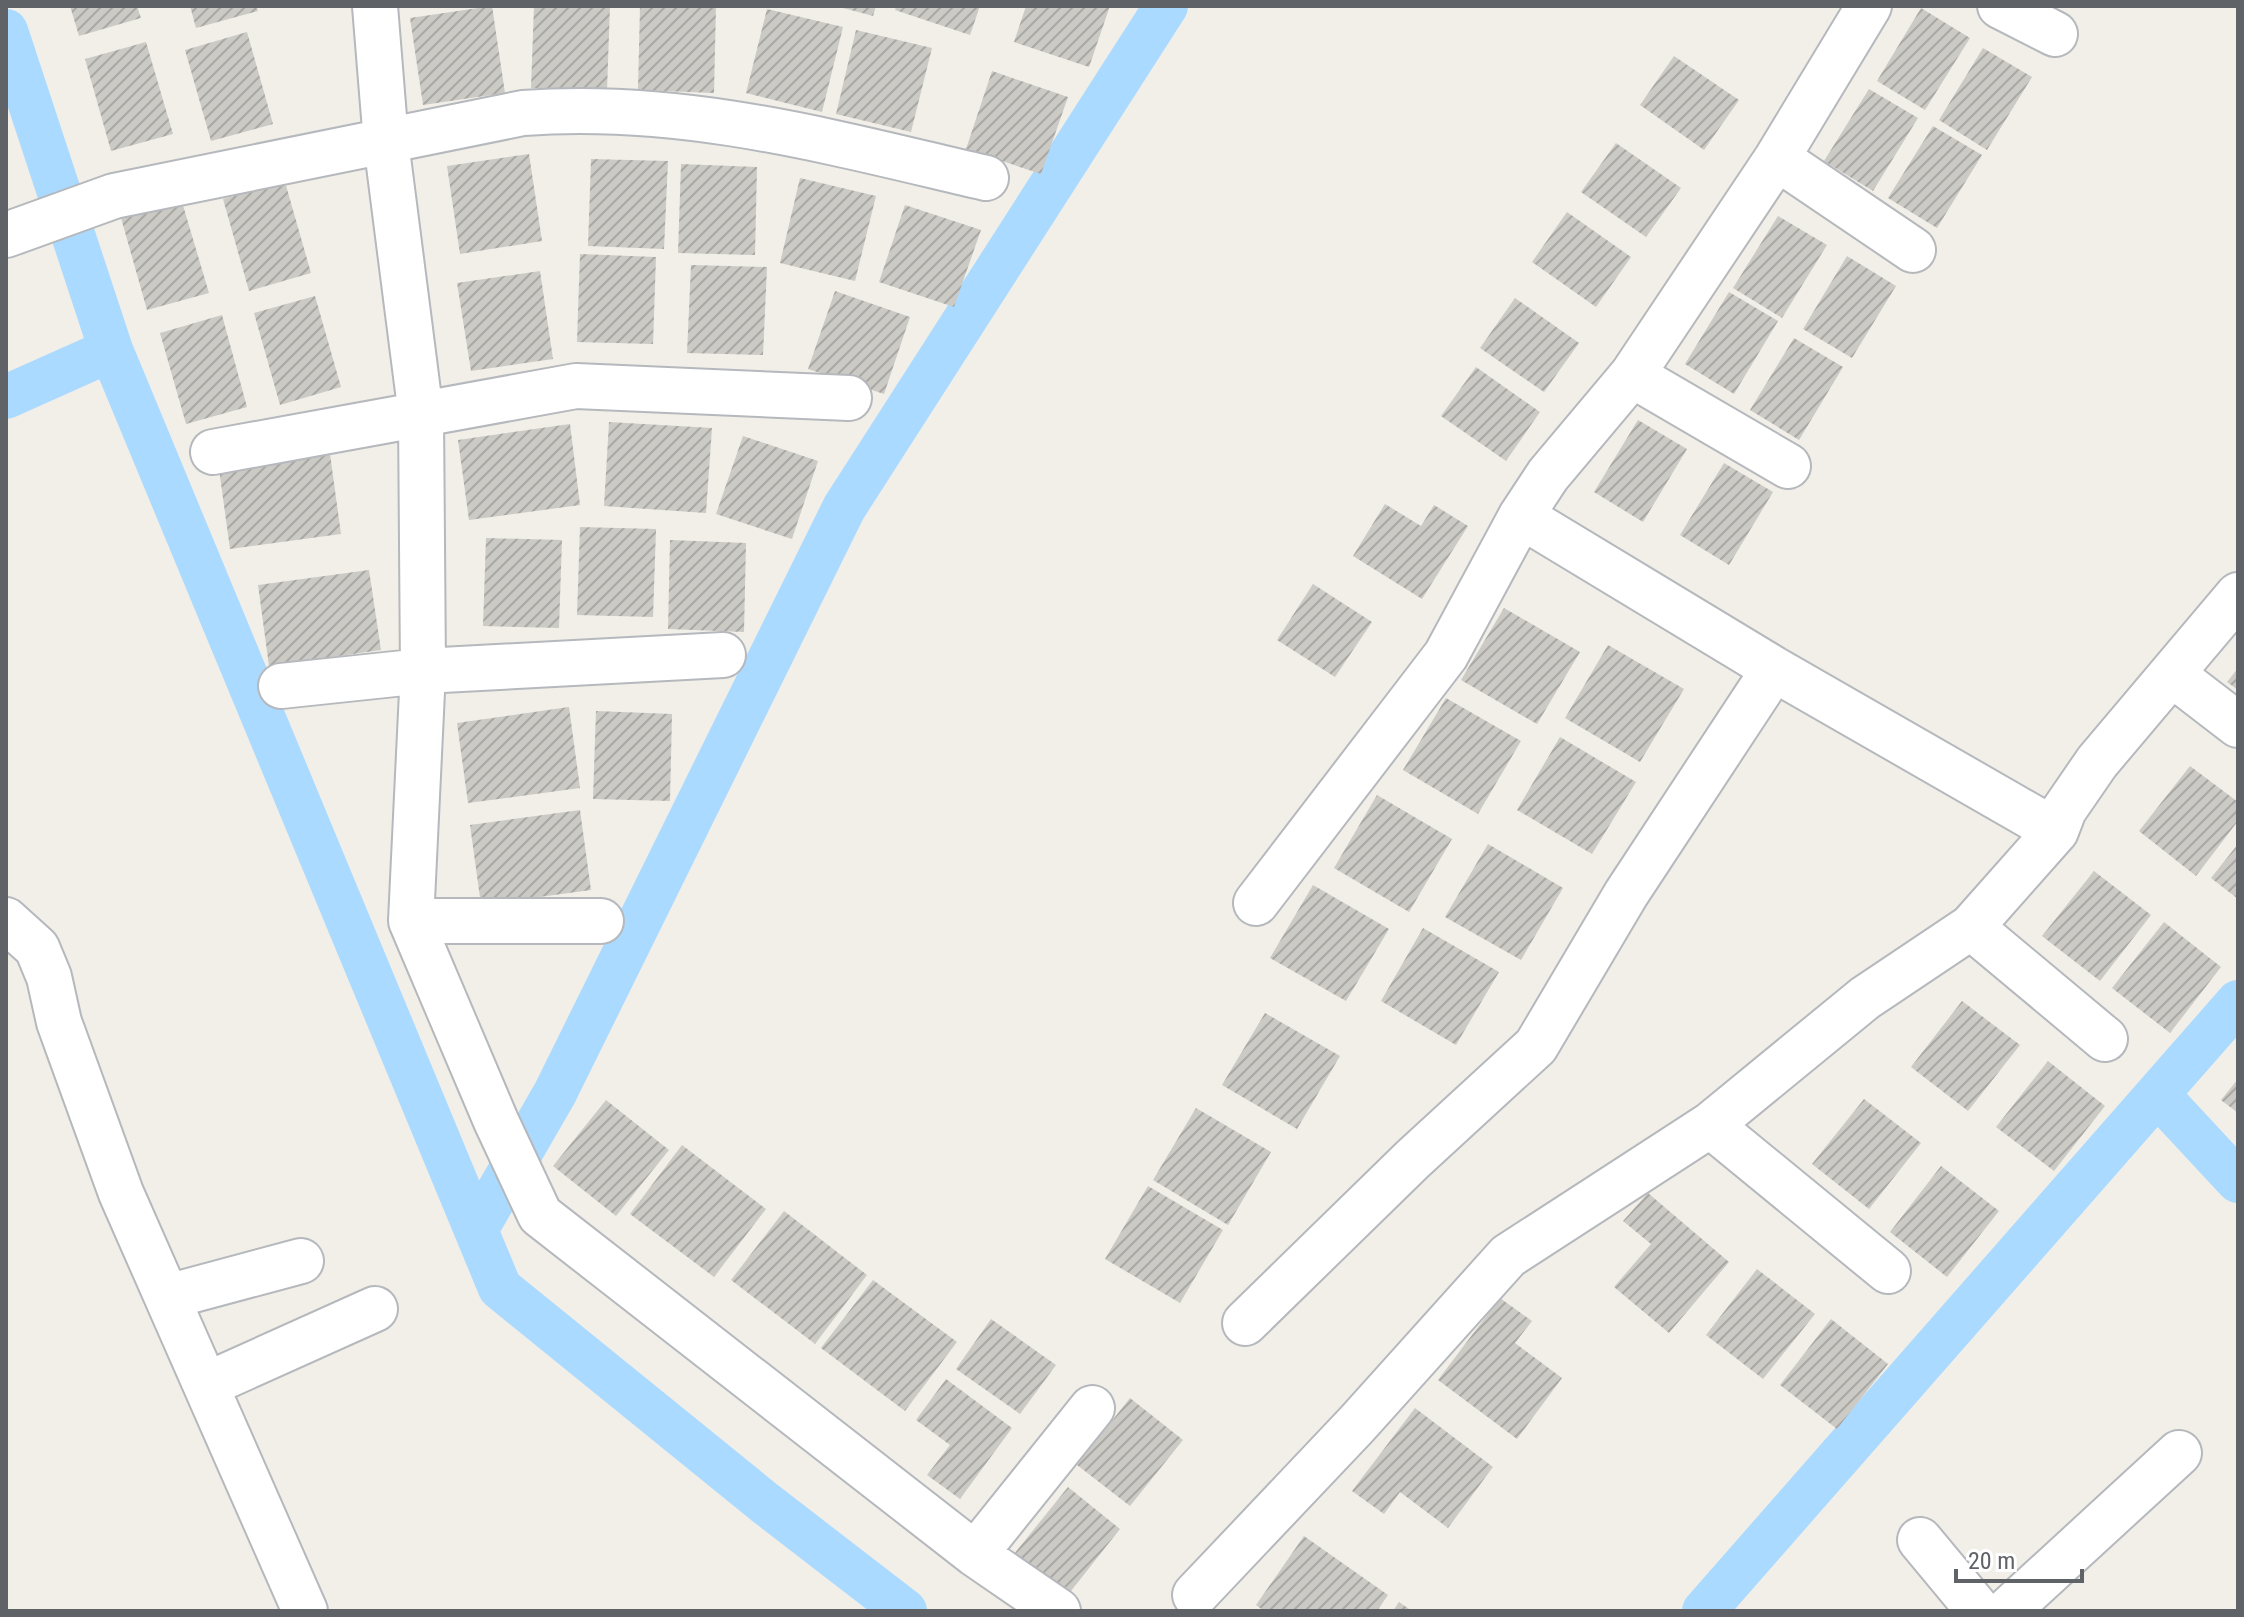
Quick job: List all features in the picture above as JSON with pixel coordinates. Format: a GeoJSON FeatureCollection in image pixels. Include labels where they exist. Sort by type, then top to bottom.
{"type":"FeatureCollection","features":[{"type":"Feature","properties":{"kind":"street"},"geometry":{"type":"LineString","coordinates":[[375,6],[386,142],[421,415],[423,671],[411,921],[496,1121],[540,1215],[975,1554],[1058,1611]]}},
{"type":"Feature","properties":{"kind":"street"},"geometry":{"type":"LineString","coordinates":[[1256,903],[1446,655],[1521,516],[1548,475],[1632,375],[1777,158],[1869,6]]}},
{"type":"Feature","properties":{"kind":"street"},"geometry":{"type":"LineString","coordinates":[[2000,6],[2055,34]]}},
{"type":"Feature","properties":{"kind":"street"},"geometry":{"type":"LineString","coordinates":[[15,233],[114,196],[523,113],[583,109],[648,112],[754,125],[986,178]]}},
{"type":"Feature","properties":{"kind":"street"},"geometry":{"type":"LineString","coordinates":[[1777,158],[1913,250]]}},
{"type":"Feature","properties":{"kind":"street"},"geometry":{"type":"LineString","coordinates":[[1632,375],[1788,466]]}},
{"type":"Feature","properties":{"kind":"street"},"geometry":{"type":"LineString","coordinates":[[213,452],[576,386],[849,398]]}},
{"type":"Feature","properties":{"kind":"street"},"geometry":{"type":"LineString","coordinates":[[1521,516],[1774,669],[2060,820]]}},
{"type":"Feature","properties":{"kind":"street"},"geometry":{"type":"LineString","coordinates":[[1195,1606],[1508,1256],[1710,1125],[1865,998],[1971,927],[2060,820],[2097,762],[2238,595]]}},
{"type":"Feature","properties":{"kind":"street"},"geometry":{"type":"LineString","coordinates":[[281,686],[423,671],[723,655]]}},
{"type":"Feature","properties":{"kind":"street"},"geometry":{"type":"LineString","coordinates":[[1245,1323],[1413,1159],[1536,1046],[1626,894],[1774,669]]}},
{"type":"Feature","properties":{"kind":"street"},"geometry":{"type":"LineString","coordinates":[[2173,675],[2238,725]]}},
{"type":"Feature","properties":{"kind":"street"},"geometry":{"type":"LineString","coordinates":[[6,920],[37,948],[49,977],[59,1022],[121,1193],[305,1611]]}},
{"type":"Feature","properties":{"kind":"street"},"geometry":{"type":"LineString","coordinates":[[411,921],[601,921]]}},
{"type":"Feature","properties":{"kind":"street"},"geometry":{"type":"LineString","coordinates":[[1971,927],[2105,1039]]}},
{"type":"Feature","properties":{"kind":"street"},"geometry":{"type":"LineString","coordinates":[[1710,1125],[1888,1271]]}},
{"type":"Feature","properties":{"kind":"street"},"geometry":{"type":"LineString","coordinates":[[167,1297],[301,1261]]}},
{"type":"Feature","properties":{"kind":"street"},"geometry":{"type":"LineString","coordinates":[[206,1385],[375,1309]]}},
{"type":"Feature","properties":{"kind":"street"},"geometry":{"type":"LineString","coordinates":[[975,1554],[1092,1408]]}},
{"type":"Feature","properties":{"kind":"street"},"geometry":{"type":"LineString","coordinates":[[2007,1611],[2179,1453]]}},
{"type":"Feature","properties":{"kind":"street"},"geometry":{"type":"LineString","coordinates":[[1920,1540],[1979,1611]]}},
{"type":"Feature","properties":{"kind":"building"},"geometry":{"type":"Polygon","coordinates":[[[70,6],[137,6],[141,18],[79,36],[70,6]]]}},
{"type":"Feature","properties":{"kind":"building"},"geometry":{"type":"Polygon","coordinates":[[[190,6],[256,6],[258,11],[196,28],[190,6]]]}},
{"type":"Feature","properties":{"kind":"building"},"geometry":{"type":"Polygon","coordinates":[[[492,6],[505,93],[423,105],[410,18],[492,6]]]}},
{"type":"Feature","properties":{"kind":"building"},"geometry":{"type":"Polygon","coordinates":[[[534,6],[610,6],[607,91],[531,88],[534,6]]]}},
{"type":"Feature","properties":{"kind":"building"},"geometry":{"type":"Polygon","coordinates":[[[640,6],[716,6],[714,93],[638,90],[640,6]]]}},
{"type":"Feature","properties":{"kind":"building"},"geometry":{"type":"Polygon","coordinates":[[[836,6],[876,6],[873,16],[836,6]]]}},
{"type":"Feature","properties":{"kind":"building"},"geometry":{"type":"Polygon","coordinates":[[[896,6],[980,6],[970,35],[895,10],[896,6]]]}},
{"type":"Feature","properties":{"kind":"building"},"geometry":{"type":"Polygon","coordinates":[[[1026,6],[1110,6],[1089,67],[1014,42],[1026,6]]]}},
{"type":"Feature","properties":{"kind":"building"},"geometry":{"type":"Polygon","coordinates":[[[1921,8],[1970,38],[1925,110],[1877,81],[1921,8]]]}},
{"type":"Feature","properties":{"kind":"building"},"geometry":{"type":"Polygon","coordinates":[[[767,9],[843,27],[822,112],[746,93],[767,9]]]}},
{"type":"Feature","properties":{"kind":"building"},"geometry":{"type":"Polygon","coordinates":[[[856,30],[932,48],[911,132],[836,114],[856,30]]]}},
{"type":"Feature","properties":{"kind":"building"},"geometry":{"type":"Polygon","coordinates":[[[247,32],[273,124],[211,141],[185,50],[247,32]]]}},
{"type":"Feature","properties":{"kind":"building"},"geometry":{"type":"Polygon","coordinates":[[[146,42],[173,134],[111,151],[85,59],[146,42]]]}},
{"type":"Feature","properties":{"kind":"building"},"geometry":{"type":"Polygon","coordinates":[[[1983,48],[2032,77],[1987,150],[1939,120],[1983,48]]]}},
{"type":"Feature","properties":{"kind":"building"},"geometry":{"type":"Polygon","coordinates":[[[1674,56],[1739,100],[1704,150],[1640,105],[1674,56]]]}},
{"type":"Feature","properties":{"kind":"building"},"geometry":{"type":"Polygon","coordinates":[[[992,71],[1068,97],[1041,174],[966,149],[992,71]]]}},
{"type":"Feature","properties":{"kind":"building"},"geometry":{"type":"Polygon","coordinates":[[[1869,89],[1918,118],[1873,191],[1824,161],[1869,89]]]}},
{"type":"Feature","properties":{"kind":"building"},"geometry":{"type":"Polygon","coordinates":[[[1933,126],[1982,155],[1937,228],[1888,198],[1933,126]]]}},
{"type":"Feature","properties":{"kind":"building"},"geometry":{"type":"Polygon","coordinates":[[[1616,143],[1681,188],[1646,237],[1581,192],[1616,143]]]}},
{"type":"Feature","properties":{"kind":"building"},"geometry":{"type":"Polygon","coordinates":[[[529,154],[542,241],[460,254],[447,166],[529,154]]]}},
{"type":"Feature","properties":{"kind":"building"},"geometry":{"type":"Polygon","coordinates":[[[591,159],[668,161],[664,249],[588,246],[591,159]]]}},
{"type":"Feature","properties":{"kind":"building"},"geometry":{"type":"Polygon","coordinates":[[[681,164],[757,167],[755,255],[678,253],[681,164]]]}},
{"type":"Feature","properties":{"kind":"building"},"geometry":{"type":"Polygon","coordinates":[[[800,178],[876,196],[855,281],[780,263],[800,178]]]}},
{"type":"Feature","properties":{"kind":"building"},"geometry":{"type":"Polygon","coordinates":[[[285,182],[311,273],[249,291],[223,199],[285,182]]]}},
{"type":"Feature","properties":{"kind":"building"},"geometry":{"type":"Polygon","coordinates":[[[182,202],[209,293],[147,310],[121,218],[182,202]]]}},
{"type":"Feature","properties":{"kind":"building"},"geometry":{"type":"Polygon","coordinates":[[[905,205],[981,230],[954,307],[879,282],[905,205]]]}},
{"type":"Feature","properties":{"kind":"building"},"geometry":{"type":"Polygon","coordinates":[[[1567,212],[1631,257],[1596,307],[1532,262],[1567,212]]]}},
{"type":"Feature","properties":{"kind":"building"},"geometry":{"type":"Polygon","coordinates":[[[1778,216],[1827,245],[1782,318],[1733,288],[1778,216]]]}},
{"type":"Feature","properties":{"kind":"building"},"geometry":{"type":"Polygon","coordinates":[[[580,254],[656,257],[653,344],[577,342],[580,254]]]}},
{"type":"Feature","properties":{"kind":"building"},"geometry":{"type":"Polygon","coordinates":[[[1847,256],[1896,286],[1852,358],[1803,329],[1847,256]]]}},
{"type":"Feature","properties":{"kind":"building"},"geometry":{"type":"Polygon","coordinates":[[[691,265],[767,267],[763,355],[687,353],[691,265]]]}},
{"type":"Feature","properties":{"kind":"building"},"geometry":{"type":"Polygon","coordinates":[[[540,271],[553,359],[471,371],[457,283],[540,271]]]}},
{"type":"Feature","properties":{"kind":"building"},"geometry":{"type":"Polygon","coordinates":[[[835,291],[910,317],[884,394],[808,369],[835,291]]]}},
{"type":"Feature","properties":{"kind":"building"},"geometry":{"type":"Polygon","coordinates":[[[1729,292],[1778,321],[1734,394],[1685,364],[1729,292]]]}},
{"type":"Feature","properties":{"kind":"building"},"geometry":{"type":"Polygon","coordinates":[[[315,296],[341,387],[280,405],[254,313],[315,296]]]}},
{"type":"Feature","properties":{"kind":"building"},"geometry":{"type":"Polygon","coordinates":[[[1515,298],[1579,343],[1544,392],[1480,348],[1515,298]]]}},
{"type":"Feature","properties":{"kind":"building"},"geometry":{"type":"Polygon","coordinates":[[[222,315],[247,407],[186,424],[160,333],[222,315]]]}},
{"type":"Feature","properties":{"kind":"building"},"geometry":{"type":"Polygon","coordinates":[[[1794,338],[1843,367],[1799,440],[1750,410],[1794,338]]]}},
{"type":"Feature","properties":{"kind":"building"},"geometry":{"type":"Polygon","coordinates":[[[1476,367],[1540,412],[1506,461],[1441,416],[1476,367]]]}},
{"type":"Feature","properties":{"kind":"building"},"geometry":{"type":"Polygon","coordinates":[[[1638,420],[1687,449],[1643,522],[1594,492],[1638,420]]]}},
{"type":"Feature","properties":{"kind":"building"},"geometry":{"type":"Polygon","coordinates":[[[609,422],[712,428],[706,513],[604,506],[609,422]]]}},
{"type":"Feature","properties":{"kind":"building"},"geometry":{"type":"Polygon","coordinates":[[[570,424],[580,505],[469,520],[458,440],[570,424]]]}},
{"type":"Feature","properties":{"kind":"building"},"geometry":{"type":"Polygon","coordinates":[[[743,436],[818,461],[792,539],[716,514],[743,436]]]}},
{"type":"Feature","properties":{"kind":"building"},"geometry":{"type":"Polygon","coordinates":[[[330,454],[341,534],[230,549],[219,469],[330,454]]]}},
{"type":"Feature","properties":{"kind":"building"},"geometry":{"type":"Polygon","coordinates":[[[1724,463],[1773,492],[1729,565],[1680,535],[1724,463]]]}},
{"type":"Feature","properties":{"kind":"building"},"geometry":{"type":"Polygon","coordinates":[[[1385,504],[1421,526],[1434,505],[1468,526],[1422,599],[1353,556],[1385,504]]]}},
{"type":"Feature","properties":{"kind":"building"},"geometry":{"type":"Polygon","coordinates":[[[580,527],[656,529],[653,617],[577,615],[580,527]]]}},
{"type":"Feature","properties":{"kind":"building"},"geometry":{"type":"Polygon","coordinates":[[[486,538],[562,540],[559,628],[483,626],[486,538]]]}},
{"type":"Feature","properties":{"kind":"building"},"geometry":{"type":"Polygon","coordinates":[[[670,540],[746,543],[744,632],[668,629],[670,540]]]}},
{"type":"Feature","properties":{"kind":"building"},"geometry":{"type":"Polygon","coordinates":[[[369,570],[381,650],[269,666],[258,585],[369,570]]]}},
{"type":"Feature","properties":{"kind":"building"},"geometry":{"type":"Polygon","coordinates":[[[1313,584],[1372,622],[1335,677],[1277,640],[1313,584]]]}},
{"type":"Feature","properties":{"kind":"building"},"geometry":{"type":"Polygon","coordinates":[[[1504,608],[1580,652],[1537,724],[1461,680],[1504,608]]]}},
{"type":"Feature","properties":{"kind":"building"},"geometry":{"type":"Polygon","coordinates":[[[1608,645],[1684,689],[1640,762],[1565,718],[1608,645]]]}},
{"type":"Feature","properties":{"kind":"building"},"geometry":{"type":"Polygon","coordinates":[[[2238,668],[2238,690],[2227,682],[2238,668]]]}},
{"type":"Feature","properties":{"kind":"building"},"geometry":{"type":"Polygon","coordinates":[[[1446,698],[1521,741],[1478,814],[1403,770],[1446,698]]]}},
{"type":"Feature","properties":{"kind":"building"},"geometry":{"type":"Polygon","coordinates":[[[569,707],[580,788],[468,803],[457,723],[569,707]]]}},
{"type":"Feature","properties":{"kind":"building"},"geometry":{"type":"Polygon","coordinates":[[[596,711],[672,714],[670,801],[593,799],[596,711]]]}},
{"type":"Feature","properties":{"kind":"building"},"geometry":{"type":"Polygon","coordinates":[[[1560,737],[1636,782],[1592,854],[1517,810],[1560,737]]]}},
{"type":"Feature","properties":{"kind":"building"},"geometry":{"type":"Polygon","coordinates":[[[2190,766],[2238,802],[2238,821],[2196,876],[2139,831],[2190,766]]]}},
{"type":"Feature","properties":{"kind":"building"},"geometry":{"type":"Polygon","coordinates":[[[1377,795],[1452,839],[1409,912],[1334,868],[1377,795]]]}},
{"type":"Feature","properties":{"kind":"building"},"geometry":{"type":"Polygon","coordinates":[[[580,810],[591,890],[481,905],[470,825],[580,810]]]}},
{"type":"Feature","properties":{"kind":"building"},"geometry":{"type":"Polygon","coordinates":[[[1488,844],[1563,888],[1521,960],[1445,917],[1488,844]]]}},
{"type":"Feature","properties":{"kind":"building"},"geometry":{"type":"Polygon","coordinates":[[[2238,844],[2238,899],[2211,878],[2238,844]]]}},
{"type":"Feature","properties":{"kind":"building"},"geometry":{"type":"Polygon","coordinates":[[[2094,871],[2151,915],[2100,981],[2042,936],[2094,871]]]}},
{"type":"Feature","properties":{"kind":"building"},"geometry":{"type":"Polygon","coordinates":[[[1313,885],[1389,929],[1346,1001],[1270,958],[1313,885]]]}},
{"type":"Feature","properties":{"kind":"building"},"geometry":{"type":"Polygon","coordinates":[[[2164,922],[2221,967],[2170,1033],[2112,988],[2164,922]]]}},
{"type":"Feature","properties":{"kind":"building"},"geometry":{"type":"Polygon","coordinates":[[[1423,928],[1499,972],[1456,1045],[1381,1001],[1423,928]]]}},
{"type":"Feature","properties":{"kind":"building"},"geometry":{"type":"Polygon","coordinates":[[[1962,1001],[2020,1045],[1968,1111],[1911,1067],[1962,1001]]]}},
{"type":"Feature","properties":{"kind":"building"},"geometry":{"type":"Polygon","coordinates":[[[1265,1013],[1340,1056],[1297,1129],[1222,1085],[1265,1013]]]}},
{"type":"Feature","properties":{"kind":"building"},"geometry":{"type":"Polygon","coordinates":[[[2048,1061],[2105,1106],[2054,1171],[1996,1127],[2048,1061]]]}},
{"type":"Feature","properties":{"kind":"building"},"geometry":{"type":"Polygon","coordinates":[[[2238,1079],[2238,1113],[2221,1100],[2238,1079]]]}},
{"type":"Feature","properties":{"kind":"building"},"geometry":{"type":"Polygon","coordinates":[[[1864,1099],[1921,1143],[1869,1209],[1812,1164],[1864,1099]]]}},
{"type":"Feature","properties":{"kind":"building"},"geometry":{"type":"Polygon","coordinates":[[[606,1100],[669,1150],[616,1216],[553,1166],[606,1100]]]}},
{"type":"Feature","properties":{"kind":"building"},"geometry":{"type":"Polygon","coordinates":[[[1196,1108],[1271,1152],[1228,1225],[1153,1180],[1196,1108]]]}},
{"type":"Feature","properties":{"kind":"building"},"geometry":{"type":"Polygon","coordinates":[[[682,1145],[766,1209],[714,1277],[630,1214],[682,1145]]]}},
{"type":"Feature","properties":{"kind":"building"},"geometry":{"type":"Polygon","coordinates":[[[1941,1166],[1999,1211],[1947,1277],[1890,1232],[1941,1166]]]}},
{"type":"Feature","properties":{"kind":"building"},"geometry":{"type":"Polygon","coordinates":[[[1148,1186],[1223,1230],[1180,1303],[1105,1259],[1148,1186]]]}},
{"type":"Feature","properties":{"kind":"building"},"geometry":{"type":"Polygon","coordinates":[[[1648,1193],[1729,1262],[1669,1333],[1614,1287],[1651,1244],[1623,1221],[1648,1193]]]}},
{"type":"Feature","properties":{"kind":"building"},"geometry":{"type":"Polygon","coordinates":[[[784,1211],[867,1275],[815,1344],[731,1280],[784,1211]]]}},
{"type":"Feature","properties":{"kind":"building"},"geometry":{"type":"Polygon","coordinates":[[[1757,1269],[1815,1314],[1763,1379],[1706,1335],[1757,1269]]]}},
{"type":"Feature","properties":{"kind":"building"},"geometry":{"type":"Polygon","coordinates":[[[873,1280],[957,1342],[905,1411],[821,1348],[873,1280]]]}},
{"type":"Feature","properties":{"kind":"building"},"geometry":{"type":"Polygon","coordinates":[[[1500,1298],[1532,1321],[1515,1343],[1562,1378],[1517,1439],[1438,1380],[1500,1298]]]}},
{"type":"Feature","properties":{"kind":"building"},"geometry":{"type":"Polygon","coordinates":[[[991,1319],[1056,1365],[1020,1414],[956,1369],[991,1319]]]}},
{"type":"Feature","properties":{"kind":"building"},"geometry":{"type":"Polygon","coordinates":[[[1831,1319],[1888,1364],[1837,1429],[1780,1385],[1831,1319]]]}},
{"type":"Feature","properties":{"kind":"building"},"geometry":{"type":"Polygon","coordinates":[[[946,1379],[1012,1428],[960,1499],[927,1475],[950,1445],[916,1420],[946,1379]]]}},
{"type":"Feature","properties":{"kind":"building"},"geometry":{"type":"Polygon","coordinates":[[[1130,1398],[1183,1440],[1130,1506],[1077,1465],[1130,1398]]]}},
{"type":"Feature","properties":{"kind":"building"},"geometry":{"type":"Polygon","coordinates":[[[1415,1408],[1493,1467],[1448,1528],[1400,1492],[1384,1514],[1352,1491],[1415,1408]]]}},
{"type":"Feature","properties":{"kind":"building"},"geometry":{"type":"Polygon","coordinates":[[[1068,1487],[1120,1529],[1067,1596],[1014,1554],[1068,1487]]]}},
{"type":"Feature","properties":{"kind":"building"},"geometry":{"type":"Polygon","coordinates":[[[1304,1536],[1388,1595],[1377,1611],[1264,1611],[1256,1605],[1304,1536]]]}},
{"type":"Feature","properties":{"kind":"building"},"geometry":{"type":"Polygon","coordinates":[[[1399,1602],[1412,1611],[1393,1611],[1399,1602]]]}},
{"type":"Feature","properties":{"kind":"waterway"},"geometry":{"type":"LineString","coordinates":[[476,1230],[555,1093],[844,508],[1166,6]]}},
{"type":"Feature","properties":{"kind":"waterway"},"geometry":{"type":"LineString","coordinates":[[6,31],[111,350],[500,1288],[765,1503],[905,1611]]}},
{"type":"Feature","properties":{"kind":"waterway"},"geometry":{"type":"LineString","coordinates":[[6,397],[111,350]]}},
{"type":"Feature","properties":{"kind":"waterway"},"geometry":{"type":"LineString","coordinates":[[1704,1611],[2238,1002]]}},
{"type":"Feature","properties":{"kind":"waterway"},"geometry":{"type":"LineString","coordinates":[[2158,1095],[2238,1181]]}}]}
